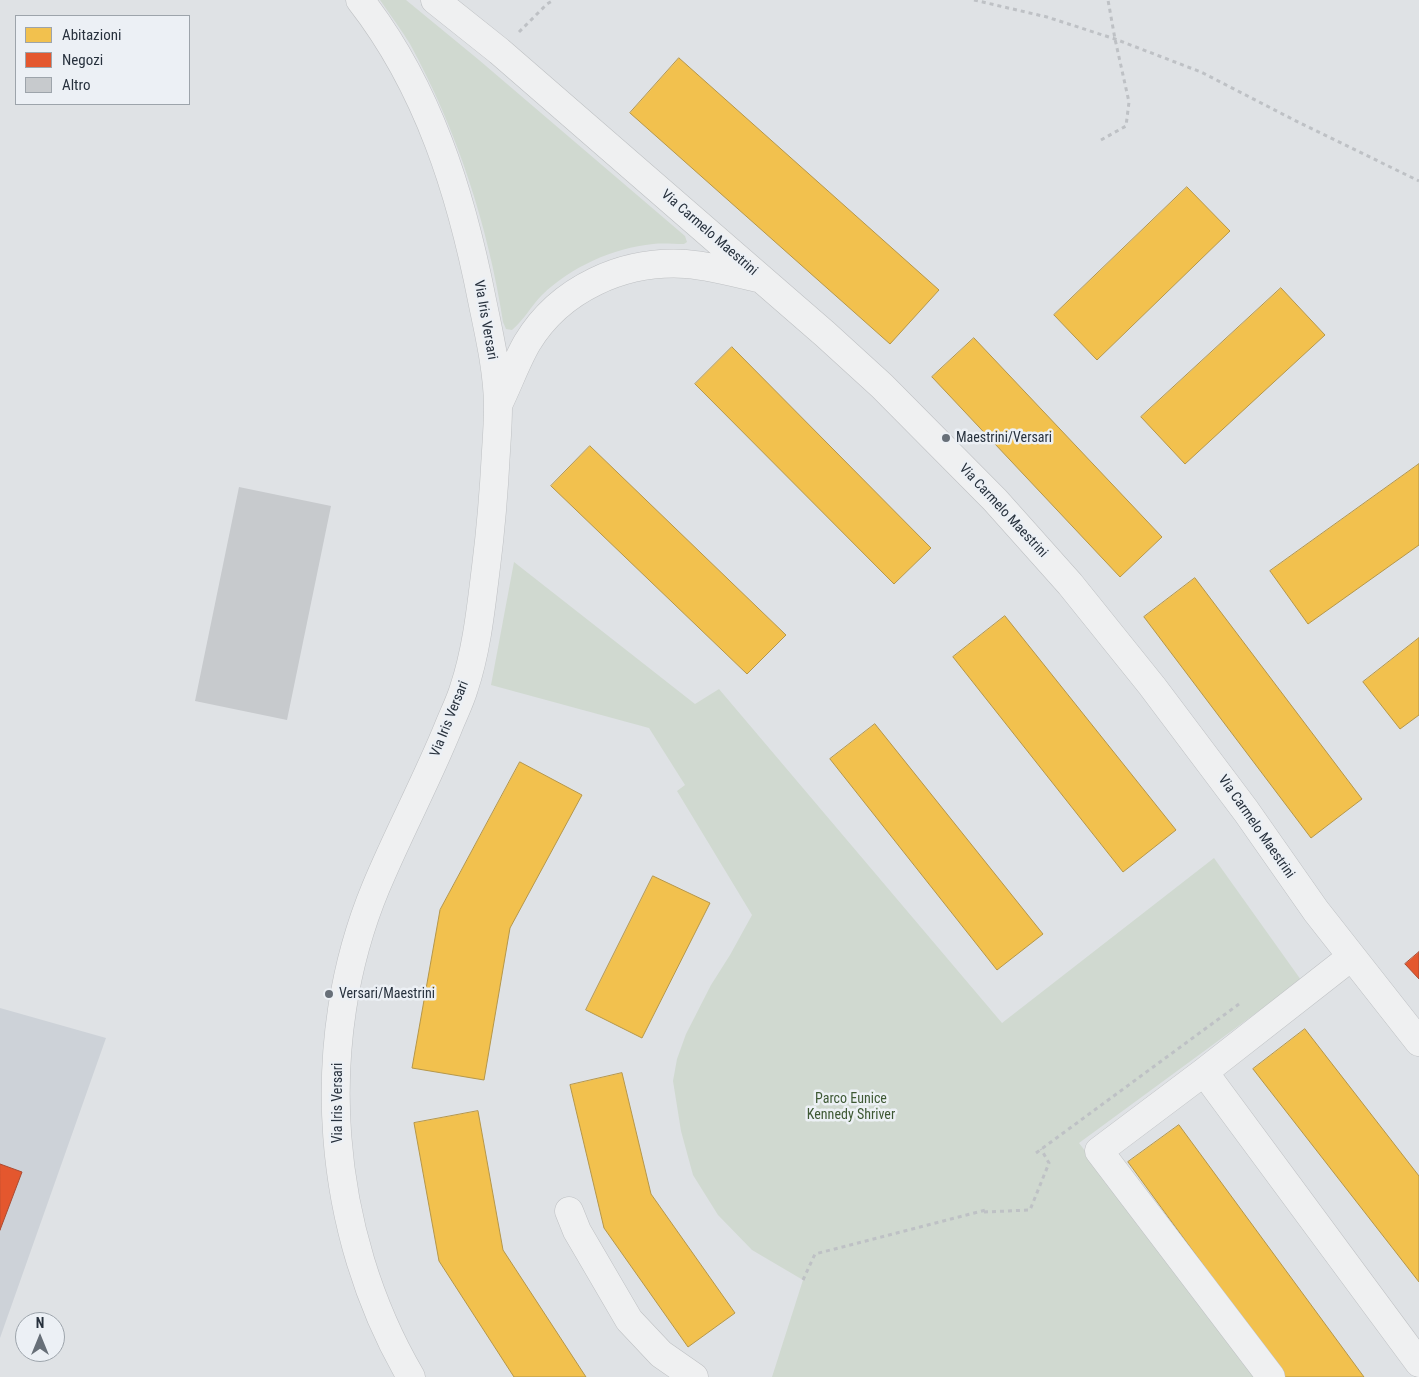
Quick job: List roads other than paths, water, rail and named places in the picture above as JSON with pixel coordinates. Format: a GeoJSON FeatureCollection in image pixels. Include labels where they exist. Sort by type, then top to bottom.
{"type":"FeatureCollection","features":[{"type":"Feature","properties":{"kind":"street","name":"Via Iris Versari"},"geometry":{"type":"LineString","coordinates":[[360,0],[400,59],[435,132],[455,184],[474,256],[489,335],[498,406],[489,545],[477,632],[469,671],[463,691],[443,739],[376,887],[365,917],[349,973],[340,1028],[336,1116],[338,1147],[347,1206],[354,1238],[374,1303],[411,1377]]}},
{"type":"Feature","properties":{"kind":"street","name":"Via Carmelo Maestrini"},"geometry":{"type":"LineString","coordinates":[[435,0],[499,51],[825,334],[882,386],[995,500],[1039,547],[1164,701],[1246,811],[1316,911],[1419,1042]]}},
{"type":"Feature","properties":{"kind":"street"},"geometry":{"type":"LineString","coordinates":[[498,406],[534,333],[560,304],[594,282],[614,273],[668,264],[705,266],[763,280]]}},
{"type":"Feature","properties":{"kind":"street"},"geometry":{"type":"LineString","coordinates":[[1271,1377],[1099,1151],[1351,957]]}},
{"type":"Feature","properties":{"kind":"street"},"geometry":{"type":"LineString","coordinates":[[1204,1072],[1419,1364]]}},
{"type":"Feature","properties":{"kind":"street"},"geometry":{"type":"LineString","coordinates":[[569,1211],[577,1231],[628,1320],[661,1354],[694,1377]]}},
{"type":"Feature","properties":{"kind":"place","name":"Maestrini/Versari"},"geometry":{"type":"Point","coordinates":[946,438]}},
{"type":"Feature","properties":{"kind":"place","name":"Versari/Maestrini"},"geometry":{"type":"Point","coordinates":[329,994]}},
{"type":"Feature","properties":{"kind":"park label","name":"Parco Eunice Kennedy Shriver"},"geometry":{"type":"Point","coordinates":[851,1108]}}]}
